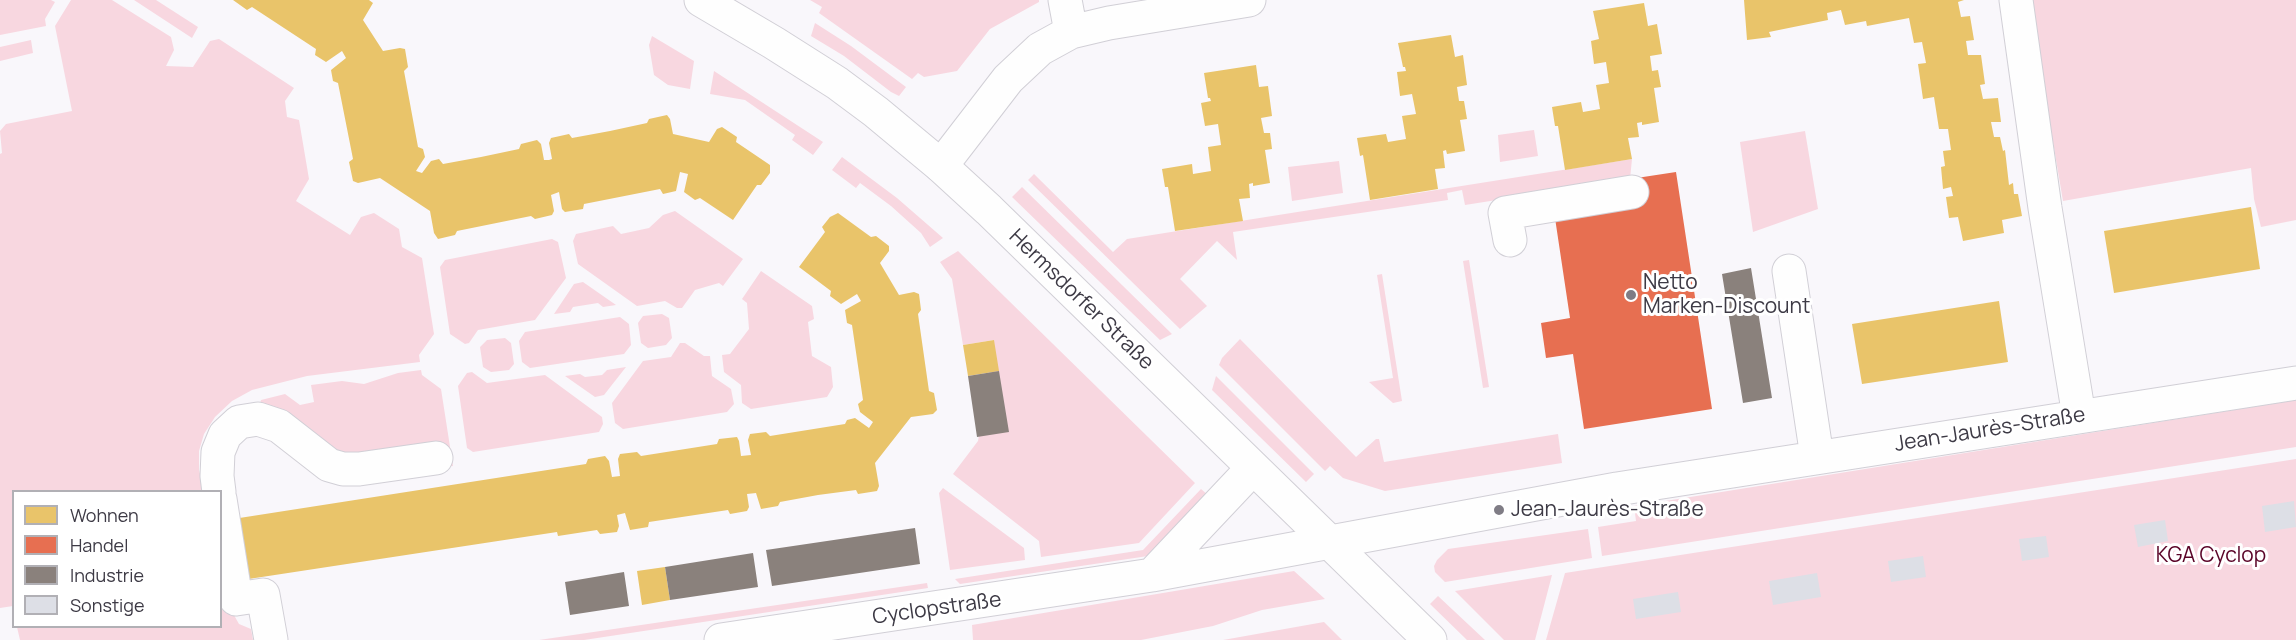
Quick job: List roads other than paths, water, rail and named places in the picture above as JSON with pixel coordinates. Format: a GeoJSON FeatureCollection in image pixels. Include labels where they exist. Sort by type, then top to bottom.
{"type":"FeatureCollection","features":[{"type":"Feature","properties":{"kind":"street","name":"Hermsdorfer Straße"},"geometry":{"type":"LineString","coordinates":[[701,0],[837,83],[941,166],[1430,640]]}},
{"type":"Feature","properties":{"kind":"street"},"geometry":{"type":"LineString","coordinates":[[1065,0],[1071,32]]}},
{"type":"Feature","properties":{"kind":"street"},"geometry":{"type":"LineString","coordinates":[[941,166],[1008,79],[1040,49],[1071,32],[1109,23],[1249,0]]}},
{"type":"Feature","properties":{"kind":"street"},"geometry":{"type":"LineString","coordinates":[[2016,0],[2045,208],[2079,416]]}},
{"type":"Feature","properties":{"kind":"street"},"geometry":{"type":"LineString","coordinates":[[1510,240],[1506,213],[1632,192]]}},
{"type":"Feature","properties":{"kind":"street"},"geometry":{"type":"LineString","coordinates":[[1789,271],[1817,457]]}},
{"type":"Feature","properties":{"kind":"street","name":"Jean-Jaurès-Straße"},"geometry":{"type":"LineString","coordinates":[[1330,542],[1617,489],[2296,383]]}},
{"type":"Feature","properties":{"kind":"street"},"geometry":{"type":"LineString","coordinates":[[219,490],[218,452],[225,435],[239,422],[258,418],[279,426],[329,465],[343,469],[359,469],[436,458]]}},
{"type":"Feature","properties":{"kind":"street"},"geometry":{"type":"LineString","coordinates":[[1152,575],[1253,468]]}},
{"type":"Feature","properties":{"kind":"street"},"geometry":{"type":"LineString","coordinates":[[222,511],[236,599],[263,595],[271,640]]}},
{"type":"Feature","properties":{"kind":"street","name":"Cyclopstraße"},"geometry":{"type":"LineString","coordinates":[[721,640],[1152,575],[1330,542]]}},
{"type":"Feature","properties":{"kind":"place","name":"Netto Marken-Discount"},"geometry":{"type":"Point","coordinates":[1631,295]}},
{"type":"Feature","properties":{"kind":"place","name":"Jean-Jaurès-Straße"},"geometry":{"type":"Point","coordinates":[1499,510]}},
{"type":"Feature","properties":{"kind":"park label","name":"KGA Cyclop"},"geometry":{"type":"Point","coordinates":[2211,556]}}]}
